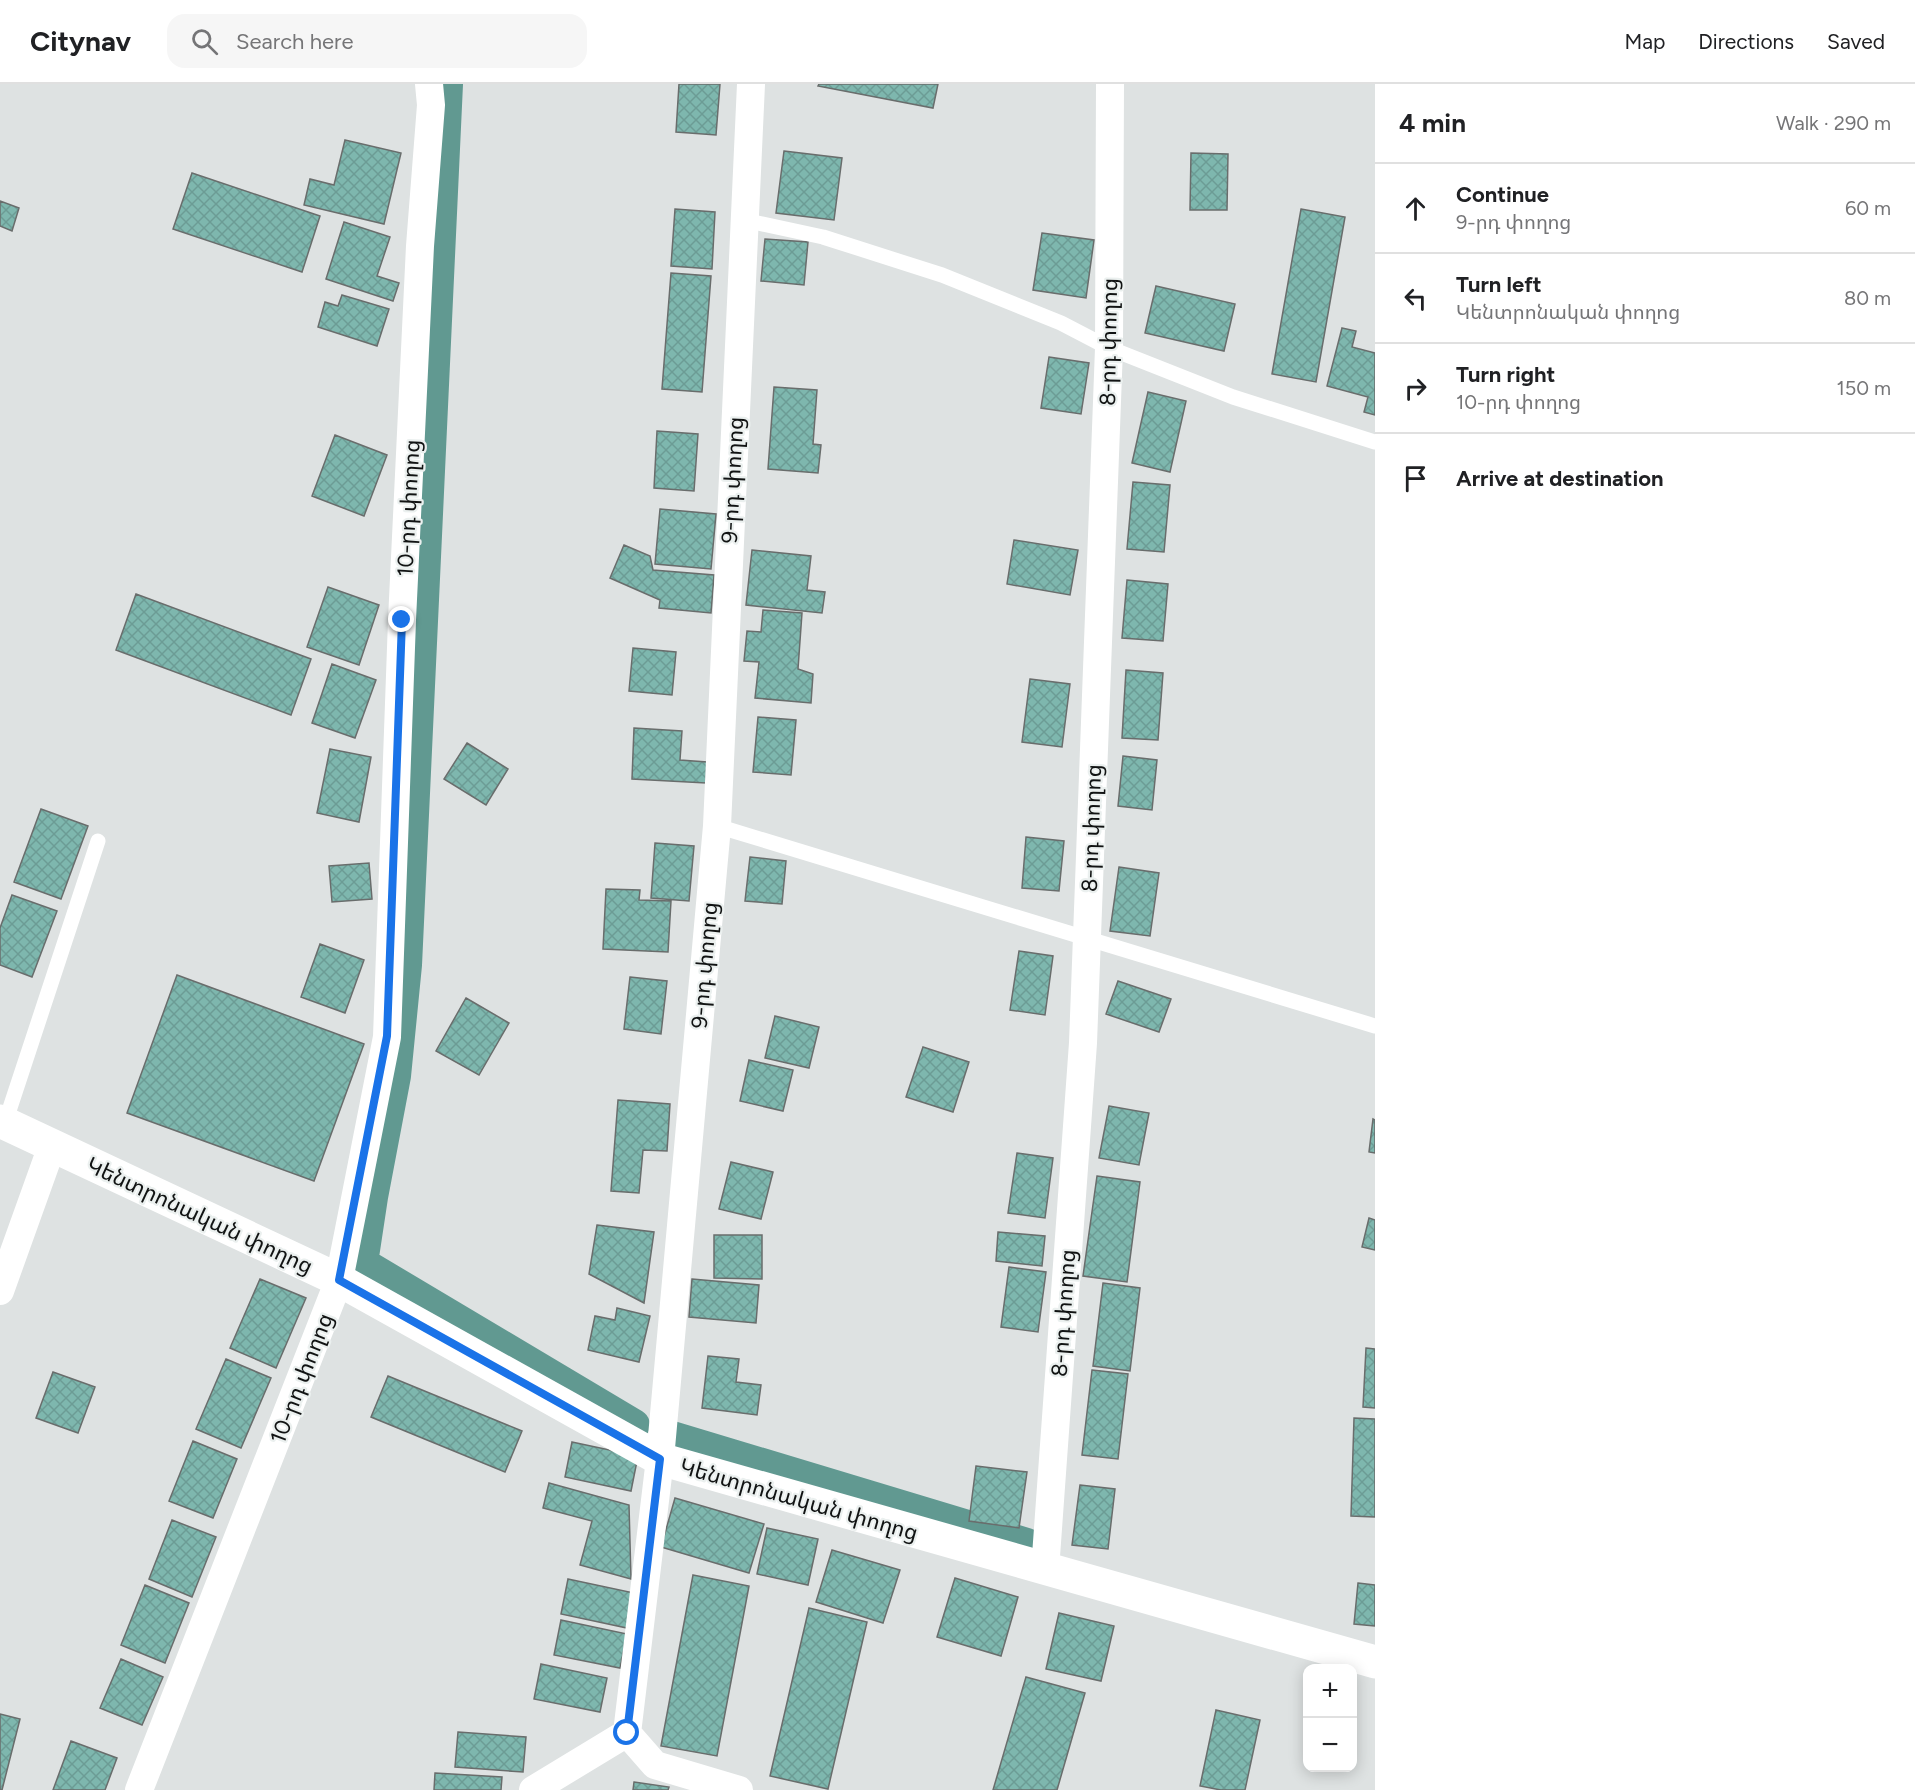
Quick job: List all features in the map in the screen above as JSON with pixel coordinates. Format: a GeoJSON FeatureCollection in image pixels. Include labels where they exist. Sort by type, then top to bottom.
{"type":"FeatureCollection","features":[{"type":"Feature","properties":{"kind":"main road","name":"Կենտրոնական փողոց"},"geometry":{"type":"LineString","coordinates":[[2,1122],[339,1280],[660,1459],[1375,1662]]}},
{"type":"Feature","properties":{"kind":"street","name":"10-րդ փողոց"},"geometry":{"type":"LineString","coordinates":[[139,1790],[339,1280],[387,1036],[402,620],[420,246],[431,105],[429,84]]}},
{"type":"Feature","properties":{"kind":"street","name":"9-րդ փողոց"},"geometry":{"type":"LineString","coordinates":[[627,1733],[660,1459],[717,826],[751,84]]}},
{"type":"Feature","properties":{"kind":"street","name":"8-րդ փողոց"},"geometry":{"type":"LineString","coordinates":[[1045,1570],[1082,1054],[1109,348],[1110,84]]}},
{"type":"Feature","properties":{"kind":"street"},"geometry":{"type":"LineString","coordinates":[[0,1291],[52,1146]]}},
{"type":"Feature","properties":{"kind":"street"},"geometry":{"type":"LineString","coordinates":[[533,1790],[627,1733],[655,1765],[739,1790]]}},
{"type":"Feature","properties":{"kind":"lane"},"geometry":{"type":"LineString","coordinates":[[744,220],[823,237],[942,275],[1061,323],[1109,348],[1233,397],[1375,442]]}},
{"type":"Feature","properties":{"kind":"lane"},"geometry":{"type":"LineString","coordinates":[[717,826],[1375,1026]]}},
{"type":"Feature","properties":{"kind":"lane"},"geometry":{"type":"LineString","coordinates":[[2,1122],[98,842]]}},
{"type":"Feature","properties":{"kind":"building"},"geometry":{"type":"Polygon","coordinates":[[[679,84],[720,84],[716,135],[676,132],[679,84]]]}},
{"type":"Feature","properties":{"kind":"building"},"geometry":{"type":"Polygon","coordinates":[[[819,84],[938,84],[933,108],[818,86],[819,84]]]}},
{"type":"Feature","properties":{"kind":"building"},"geometry":{"type":"Polygon","coordinates":[[[345,140],[401,153],[384,224],[304,205],[310,179],[334,185],[345,140]]]}},
{"type":"Feature","properties":{"kind":"building"},"geometry":{"type":"Polygon","coordinates":[[[784,151],[842,158],[834,220],[776,213],[784,151]]]}},
{"type":"Feature","properties":{"kind":"building"},"geometry":{"type":"Polygon","coordinates":[[[1191,153],[1228,154],[1227,210],[1190,210],[1191,153]]]}},
{"type":"Feature","properties":{"kind":"building"},"geometry":{"type":"Polygon","coordinates":[[[192,173],[320,216],[302,272],[173,229],[192,173]]]}},
{"type":"Feature","properties":{"kind":"building"},"geometry":{"type":"Polygon","coordinates":[[[0,201],[19,208],[12,231],[0,226],[0,201]]]}},
{"type":"Feature","properties":{"kind":"building"},"geometry":{"type":"Polygon","coordinates":[[[675,209],[715,212],[712,269],[671,266],[675,209]]]}},
{"type":"Feature","properties":{"kind":"building"},"geometry":{"type":"Polygon","coordinates":[[[1301,209],[1345,217],[1316,382],[1272,374],[1301,209]]]}},
{"type":"Feature","properties":{"kind":"building"},"geometry":{"type":"Polygon","coordinates":[[[344,222],[390,237],[377,276],[399,283],[393,301],[326,279],[344,222]]]}},
{"type":"Feature","properties":{"kind":"building"},"geometry":{"type":"Polygon","coordinates":[[[1042,233],[1094,240],[1086,298],[1033,290],[1042,233]]]}},
{"type":"Feature","properties":{"kind":"building"},"geometry":{"type":"Polygon","coordinates":[[[765,239],[808,242],[804,285],[761,281],[765,239]]]}},
{"type":"Feature","properties":{"kind":"building"},"geometry":{"type":"Polygon","coordinates":[[[671,273],[711,276],[702,392],[662,389],[671,273]]]}},
{"type":"Feature","properties":{"kind":"building"},"geometry":{"type":"Polygon","coordinates":[[[1156,286],[1235,304],[1224,351],[1145,333],[1156,286]]]}},
{"type":"Feature","properties":{"kind":"building"},"geometry":{"type":"Polygon","coordinates":[[[342,295],[389,309],[377,346],[318,327],[325,302],[338,306],[342,295]]]}},
{"type":"Feature","properties":{"kind":"building"},"geometry":{"type":"Polygon","coordinates":[[[1342,328],[1356,331],[1352,347],[1375,353],[1375,415],[1364,412],[1368,397],[1327,386],[1342,328]]]}},
{"type":"Feature","properties":{"kind":"building"},"geometry":{"type":"Polygon","coordinates":[[[1049,357],[1089,363],[1081,414],[1041,408],[1049,357]]]}},
{"type":"Feature","properties":{"kind":"building"},"geometry":{"type":"Polygon","coordinates":[[[774,387],[817,390],[813,444],[821,445],[818,473],[768,469],[774,387]]]}},
{"type":"Feature","properties":{"kind":"building"},"geometry":{"type":"Polygon","coordinates":[[[1148,392],[1186,401],[1170,472],[1132,463],[1148,392]]]}},
{"type":"Feature","properties":{"kind":"building"},"geometry":{"type":"Polygon","coordinates":[[[657,431],[698,434],[694,491],[654,488],[657,431]]]}},
{"type":"Feature","properties":{"kind":"building"},"geometry":{"type":"Polygon","coordinates":[[[335,435],[387,455],[364,516],[312,496],[335,435]]]}},
{"type":"Feature","properties":{"kind":"building"},"geometry":{"type":"Polygon","coordinates":[[[1133,482],[1170,485],[1164,552],[1127,549],[1133,482]]]}},
{"type":"Feature","properties":{"kind":"building"},"geometry":{"type":"Polygon","coordinates":[[[660,509],[716,514],[711,569],[655,564],[660,509]]]}},
{"type":"Feature","properties":{"kind":"building"},"geometry":{"type":"Polygon","coordinates":[[[1014,540],[1078,550],[1070,595],[1007,584],[1014,540]]]}},
{"type":"Feature","properties":{"kind":"building"},"geometry":{"type":"Polygon","coordinates":[[[624,545],[650,556],[653,570],[714,575],[711,613],[659,608],[660,600],[610,578],[624,545]]]}},
{"type":"Feature","properties":{"kind":"building"},"geometry":{"type":"Polygon","coordinates":[[[752,550],[811,556],[807,590],[825,592],[822,613],[746,605],[752,550]]]}},
{"type":"Feature","properties":{"kind":"building"},"geometry":{"type":"Polygon","coordinates":[[[1127,580],[1168,584],[1163,641],[1122,638],[1127,580]]]}},
{"type":"Feature","properties":{"kind":"building"},"geometry":{"type":"Polygon","coordinates":[[[328,587],[379,605],[359,665],[307,647],[328,587]]]}},
{"type":"Feature","properties":{"kind":"building"},"geometry":{"type":"Polygon","coordinates":[[[136,594],[311,659],[291,715],[116,650],[136,594]]]}},
{"type":"Feature","properties":{"kind":"building"},"geometry":{"type":"Polygon","coordinates":[[[763,610],[802,613],[798,669],[813,674],[811,703],[755,698],[759,662],[744,661],[747,631],[761,632],[763,610]]]}},
{"type":"Feature","properties":{"kind":"building"},"geometry":{"type":"Polygon","coordinates":[[[633,648],[676,652],[672,695],[629,691],[633,648]]]}},
{"type":"Feature","properties":{"kind":"building"},"geometry":{"type":"Polygon","coordinates":[[[332,664],[376,680],[355,738],[312,723],[332,664]]]}},
{"type":"Feature","properties":{"kind":"building"},"geometry":{"type":"Polygon","coordinates":[[[1126,670],[1163,673],[1158,740],[1122,738],[1126,670]]]}},
{"type":"Feature","properties":{"kind":"building"},"geometry":{"type":"Polygon","coordinates":[[[1030,679],[1070,684],[1062,747],[1022,742],[1030,679]]]}},
{"type":"Feature","properties":{"kind":"building"},"geometry":{"type":"Polygon","coordinates":[[[758,717],[796,720],[791,775],[753,772],[758,717]]]}},
{"type":"Feature","properties":{"kind":"building"},"geometry":{"type":"Polygon","coordinates":[[[634,728],[682,731],[680,760],[707,762],[706,783],[632,779],[634,728]]]}},
{"type":"Feature","properties":{"kind":"building"},"geometry":{"type":"Polygon","coordinates":[[[467,743],[508,769],[486,805],[444,779],[467,743]]]}},
{"type":"Feature","properties":{"kind":"building"},"geometry":{"type":"Polygon","coordinates":[[[330,749],[371,757],[359,822],[317,813],[330,749]]]}},
{"type":"Feature","properties":{"kind":"building"},"geometry":{"type":"Polygon","coordinates":[[[1123,756],[1157,760],[1152,810],[1118,806],[1123,756]]]}},
{"type":"Feature","properties":{"kind":"building"},"geometry":{"type":"Polygon","coordinates":[[[41,809],[88,826],[61,899],[14,882],[41,809]]]}},
{"type":"Feature","properties":{"kind":"building"},"geometry":{"type":"Polygon","coordinates":[[[1026,837],[1064,841],[1059,891],[1022,888],[1026,837]]]}},
{"type":"Feature","properties":{"kind":"building"},"geometry":{"type":"Polygon","coordinates":[[[655,843],[694,846],[689,901],[651,898],[655,843]]]}},
{"type":"Feature","properties":{"kind":"building"},"geometry":{"type":"Polygon","coordinates":[[[750,857],[786,861],[782,904],[745,901],[750,857]]]}},
{"type":"Feature","properties":{"kind":"building"},"geometry":{"type":"Polygon","coordinates":[[[369,863],[372,899],[332,902],[329,866],[369,863]]]}},
{"type":"Feature","properties":{"kind":"building"},"geometry":{"type":"Polygon","coordinates":[[[1119,867],[1159,873],[1150,936],[1110,931],[1119,867]]]}},
{"type":"Feature","properties":{"kind":"building"},"geometry":{"type":"Polygon","coordinates":[[[606,889],[640,890],[639,900],[671,901],[668,952],[603,949],[606,889]]]}},
{"type":"Feature","properties":{"kind":"building"},"geometry":{"type":"Polygon","coordinates":[[[12,895],[57,911],[32,977],[0,965],[0,928],[12,895]]]}},
{"type":"Feature","properties":{"kind":"building"},"geometry":{"type":"Polygon","coordinates":[[[320,944],[364,960],[345,1013],[301,997],[320,944]]]}},
{"type":"Feature","properties":{"kind":"building"},"geometry":{"type":"Polygon","coordinates":[[[1019,951],[1053,956],[1045,1015],[1010,1010],[1019,951]]]}},
{"type":"Feature","properties":{"kind":"building"},"geometry":{"type":"Polygon","coordinates":[[[177,975],[364,1044],[314,1181],[127,1113],[177,975]]]}},
{"type":"Feature","properties":{"kind":"building"},"geometry":{"type":"Polygon","coordinates":[[[630,977],[667,981],[661,1034],[624,1029],[630,977]]]}},
{"type":"Feature","properties":{"kind":"building"},"geometry":{"type":"Polygon","coordinates":[[[1118,981],[1171,999],[1159,1032],[1106,1014],[1118,981]]]}},
{"type":"Feature","properties":{"kind":"building"},"geometry":{"type":"Polygon","coordinates":[[[466,998],[509,1023],[479,1075],[436,1051],[466,998]]]}},
{"type":"Feature","properties":{"kind":"building"},"geometry":{"type":"Polygon","coordinates":[[[775,1016],[819,1027],[809,1068],[765,1058],[775,1016]]]}},
{"type":"Feature","properties":{"kind":"building"},"geometry":{"type":"Polygon","coordinates":[[[923,1047],[969,1062],[953,1112],[906,1097],[923,1047]]]}},
{"type":"Feature","properties":{"kind":"building"},"geometry":{"type":"Polygon","coordinates":[[[749,1060],[793,1070],[783,1111],[740,1101],[749,1060]]]}},
{"type":"Feature","properties":{"kind":"building"},"geometry":{"type":"Polygon","coordinates":[[[618,1100],[670,1104],[667,1151],[643,1150],[639,1193],[611,1191],[618,1100]]]}},
{"type":"Feature","properties":{"kind":"building"},"geometry":{"type":"Polygon","coordinates":[[[1109,1106],[1149,1113],[1139,1165],[1099,1158],[1109,1106]]]}},
{"type":"Feature","properties":{"kind":"building"},"geometry":{"type":"Polygon","coordinates":[[[1373,1119],[1375,1120],[1375,1153],[1369,1152],[1373,1119]]]}},
{"type":"Feature","properties":{"kind":"building"},"geometry":{"type":"Polygon","coordinates":[[[1017,1153],[1053,1158],[1045,1218],[1008,1213],[1017,1153]]]}},
{"type":"Feature","properties":{"kind":"building"},"geometry":{"type":"Polygon","coordinates":[[[731,1162],[773,1172],[761,1219],[719,1209],[731,1162]]]}},
{"type":"Feature","properties":{"kind":"building"},"geometry":{"type":"Polygon","coordinates":[[[1097,1176],[1140,1182],[1127,1282],[1083,1276],[1097,1176]]]}},
{"type":"Feature","properties":{"kind":"building"},"geometry":{"type":"Polygon","coordinates":[[[1369,1218],[1375,1220],[1375,1250],[1362,1247],[1369,1218]]]}},
{"type":"Feature","properties":{"kind":"building"},"geometry":{"type":"Polygon","coordinates":[[[597,1225],[654,1232],[644,1303],[589,1274],[597,1225]]]}},
{"type":"Feature","properties":{"kind":"building"},"geometry":{"type":"Polygon","coordinates":[[[998,1232],[1045,1236],[1042,1266],[996,1261],[998,1232]]]}},
{"type":"Feature","properties":{"kind":"building"},"geometry":{"type":"Polygon","coordinates":[[[714,1235],[762,1235],[762,1279],[714,1278],[714,1235]]]}},
{"type":"Feature","properties":{"kind":"building"},"geometry":{"type":"Polygon","coordinates":[[[1009,1267],[1046,1272],[1038,1332],[1001,1327],[1009,1267]]]}},
{"type":"Feature","properties":{"kind":"building"},"geometry":{"type":"Polygon","coordinates":[[[260,1279],[306,1298],[276,1368],[230,1348],[260,1279]]]}},
{"type":"Feature","properties":{"kind":"building"},"geometry":{"type":"Polygon","coordinates":[[[692,1279],[759,1285],[756,1323],[689,1317],[692,1279]]]}},
{"type":"Feature","properties":{"kind":"building"},"geometry":{"type":"Polygon","coordinates":[[[1103,1283],[1140,1288],[1130,1371],[1093,1366],[1103,1283]]]}},
{"type":"Feature","properties":{"kind":"building"},"geometry":{"type":"Polygon","coordinates":[[[617,1308],[650,1316],[639,1362],[588,1350],[595,1316],[615,1320],[617,1308]]]}},
{"type":"Feature","properties":{"kind":"building"},"geometry":{"type":"Polygon","coordinates":[[[1366,1348],[1375,1349],[1375,1408],[1363,1407],[1366,1348]]]}},
{"type":"Feature","properties":{"kind":"building"},"geometry":{"type":"Polygon","coordinates":[[[708,1356],[739,1359],[736,1382],[761,1385],[757,1415],[702,1408],[708,1356]]]}},
{"type":"Feature","properties":{"kind":"building"},"geometry":{"type":"Polygon","coordinates":[[[226,1359],[271,1378],[241,1448],[196,1429],[226,1359]]]}},
{"type":"Feature","properties":{"kind":"building"},"geometry":{"type":"Polygon","coordinates":[[[1092,1370],[1128,1374],[1118,1459],[1082,1455],[1092,1370]]]}},
{"type":"Feature","properties":{"kind":"building"},"geometry":{"type":"Polygon","coordinates":[[[53,1372],[95,1387],[78,1433],[36,1418],[53,1372]]]}},
{"type":"Feature","properties":{"kind":"building"},"geometry":{"type":"Polygon","coordinates":[[[388,1376],[522,1431],[505,1472],[371,1417],[388,1376]]]}},
{"type":"Feature","properties":{"kind":"building"},"geometry":{"type":"Polygon","coordinates":[[[1354,1418],[1375,1419],[1375,1517],[1351,1516],[1354,1418]]]}},
{"type":"Feature","properties":{"kind":"building"},"geometry":{"type":"Polygon","coordinates":[[[193,1441],[237,1459],[213,1518],[169,1501],[193,1441]]]}},
{"type":"Feature","properties":{"kind":"building"},"geometry":{"type":"Polygon","coordinates":[[[572,1442],[638,1456],[631,1491],[565,1477],[572,1442]]]}},
{"type":"Feature","properties":{"kind":"building"},"geometry":{"type":"Polygon","coordinates":[[[976,1466],[1027,1472],[1019,1528],[969,1521],[976,1466]]]}},
{"type":"Feature","properties":{"kind":"building"},"geometry":{"type":"Polygon","coordinates":[[[549,1483],[629,1505],[631,1579],[580,1565],[592,1521],[543,1508],[549,1483]]]}},
{"type":"Feature","properties":{"kind":"building"},"geometry":{"type":"Polygon","coordinates":[[[1080,1485],[1115,1489],[1108,1549],[1072,1545],[1080,1485]]]}},
{"type":"Feature","properties":{"kind":"building"},"geometry":{"type":"Polygon","coordinates":[[[675,1498],[764,1524],[749,1573],[661,1547],[675,1498]]]}},
{"type":"Feature","properties":{"kind":"building"},"geometry":{"type":"Polygon","coordinates":[[[172,1520],[216,1537],[192,1597],[149,1579],[172,1520]]]}},
{"type":"Feature","properties":{"kind":"building"},"geometry":{"type":"Polygon","coordinates":[[[767,1528],[818,1539],[808,1585],[757,1574],[767,1528]]]}},
{"type":"Feature","properties":{"kind":"building"},"geometry":{"type":"Polygon","coordinates":[[[832,1550],[900,1570],[883,1623],[816,1602],[832,1550]]]}},
{"type":"Feature","properties":{"kind":"building"},"geometry":{"type":"Polygon","coordinates":[[[693,1575],[749,1586],[717,1756],[661,1746],[693,1575]]]}},
{"type":"Feature","properties":{"kind":"building"},"geometry":{"type":"Polygon","coordinates":[[[955,1578],[1018,1597],[1001,1656],[937,1637],[955,1578]]]}},
{"type":"Feature","properties":{"kind":"building"},"geometry":{"type":"Polygon","coordinates":[[[568,1579],[634,1593],[627,1628],[561,1614],[568,1579]]]}},
{"type":"Feature","properties":{"kind":"building"},"geometry":{"type":"Polygon","coordinates":[[[1358,1583],[1375,1585],[1375,1626],[1354,1624],[1358,1583]]]}},
{"type":"Feature","properties":{"kind":"building"},"geometry":{"type":"Polygon","coordinates":[[[145,1585],[189,1603],[165,1663],[121,1645],[145,1585]]]}},
{"type":"Feature","properties":{"kind":"building"},"geometry":{"type":"Polygon","coordinates":[[[809,1608],[867,1622],[828,1789],[770,1776],[809,1608]]]}},
{"type":"Feature","properties":{"kind":"building"},"geometry":{"type":"Polygon","coordinates":[[[1059,1613],[1114,1626],[1101,1681],[1046,1669],[1059,1613]]]}},
{"type":"Feature","properties":{"kind":"building"},"geometry":{"type":"Polygon","coordinates":[[[561,1620],[627,1634],[620,1668],[554,1655],[561,1620]]]}},
{"type":"Feature","properties":{"kind":"building"},"geometry":{"type":"Polygon","coordinates":[[[121,1659],[163,1677],[142,1725],[100,1708],[121,1659]]]}},
{"type":"Feature","properties":{"kind":"building"},"geometry":{"type":"Polygon","coordinates":[[[541,1664],[607,1678],[600,1712],[534,1699],[541,1664]]]}},
{"type":"Feature","properties":{"kind":"building"},"geometry":{"type":"Polygon","coordinates":[[[1026,1677],[1085,1693],[1057,1790],[993,1790],[1026,1677]]]}},
{"type":"Feature","properties":{"kind":"building"},"geometry":{"type":"Polygon","coordinates":[[[1216,1710],[1260,1720],[1245,1790],[1221,1790],[1200,1786],[1216,1710]]]}},
{"type":"Feature","properties":{"kind":"building"},"geometry":{"type":"Polygon","coordinates":[[[0,1714],[20,1719],[2,1790],[0,1790],[0,1714]]]}},
{"type":"Feature","properties":{"kind":"building"},"geometry":{"type":"Polygon","coordinates":[[[458,1732],[526,1737],[523,1772],[455,1767],[458,1732]]]}},
{"type":"Feature","properties":{"kind":"building"},"geometry":{"type":"Polygon","coordinates":[[[71,1741],[117,1758],[105,1790],[53,1790],[71,1741]]]}},
{"type":"Feature","properties":{"kind":"building"},"geometry":{"type":"Polygon","coordinates":[[[435,1773],[502,1777],[501,1790],[434,1790],[435,1773]]]}},
{"type":"Feature","properties":{"kind":"building"},"geometry":{"type":"Polygon","coordinates":[[[634,1782],[669,1787],[668,1790],[633,1790],[634,1782]]]}},
{"type":"Feature","properties":{"kind":"waterway"},"geometry":{"type":"LineString","coordinates":[[447,84],[406,965],[395,1076],[362,1263],[634,1425]]}},
{"type":"Feature","properties":{"kind":"waterway"},"geometry":{"type":"LineString","coordinates":[[669,1436],[1027,1544]]}},
{"type":"Feature","properties":{"kind":"route"},"geometry":{"type":"LineString","coordinates":[[402,620],[387,1036],[339,1280],[660,1459],[627,1733]]}}]}
